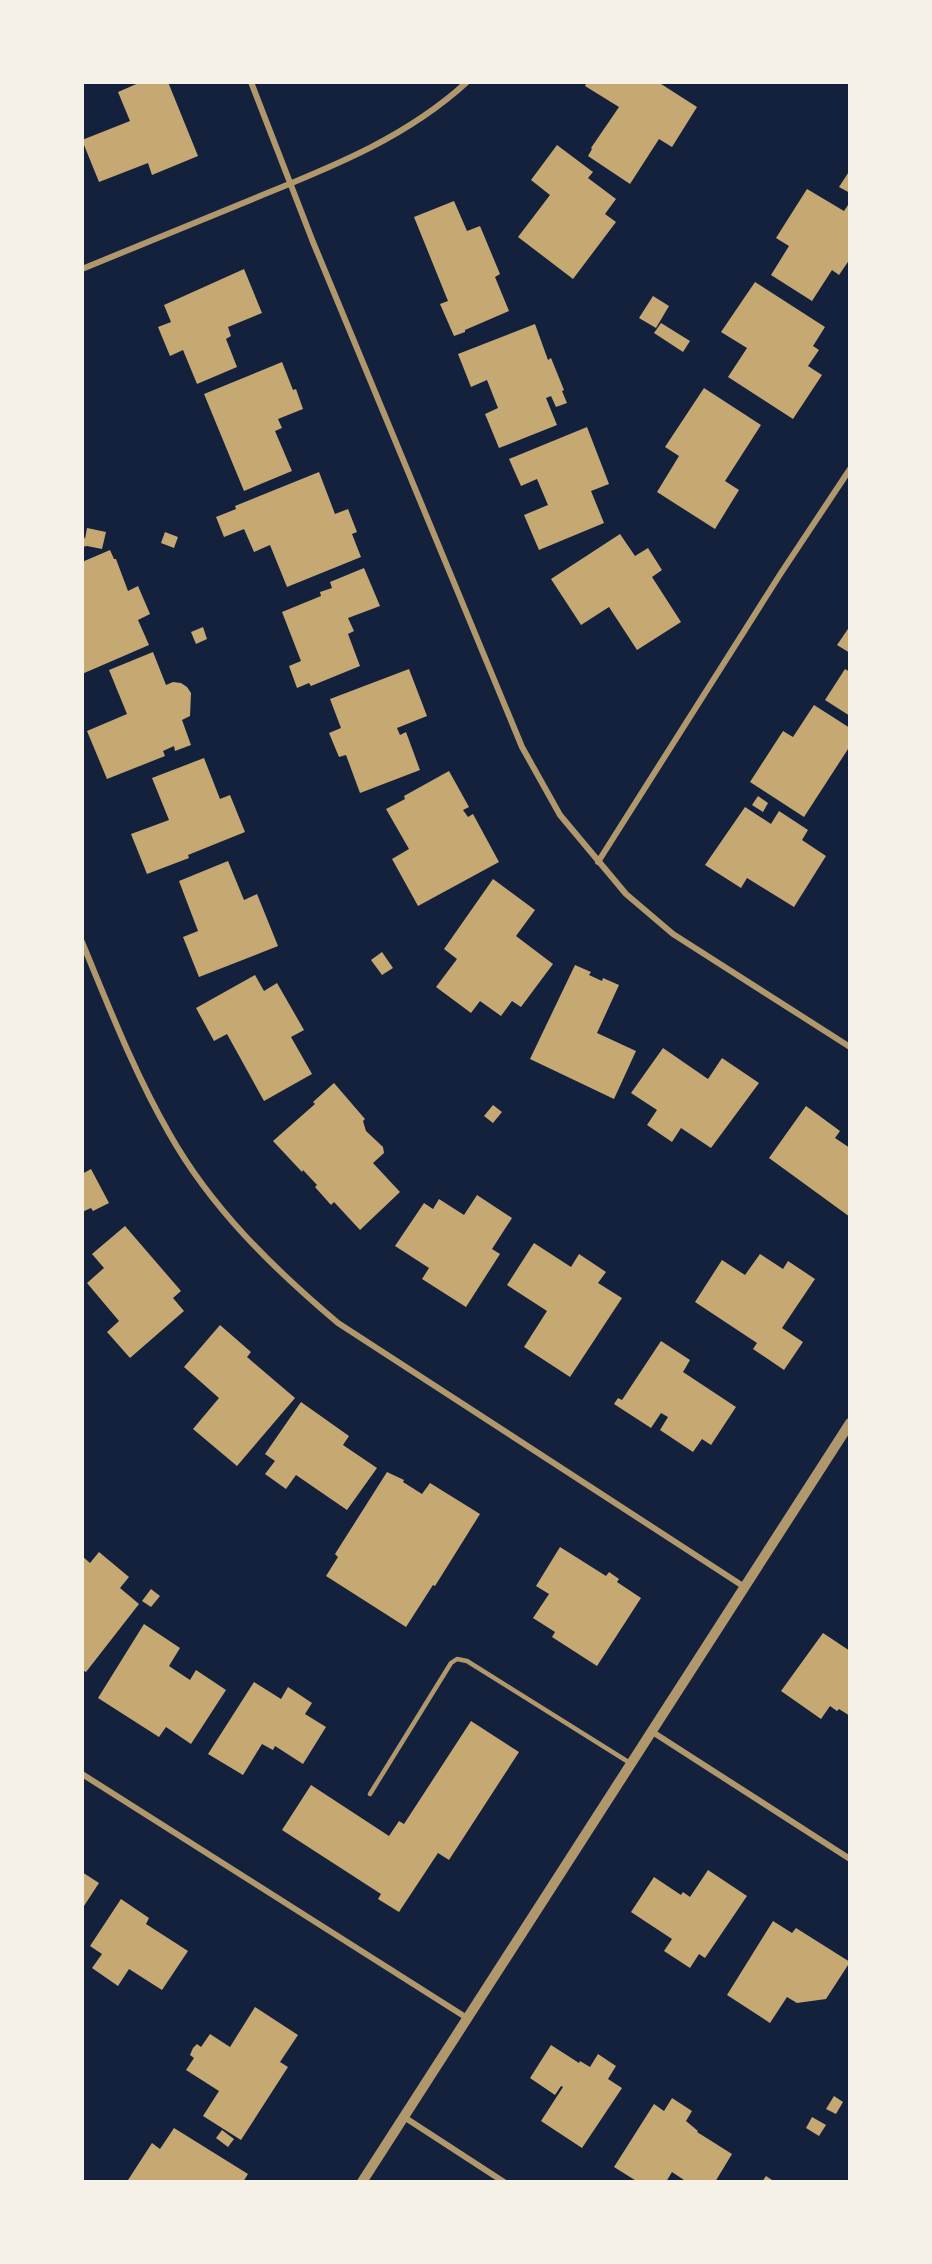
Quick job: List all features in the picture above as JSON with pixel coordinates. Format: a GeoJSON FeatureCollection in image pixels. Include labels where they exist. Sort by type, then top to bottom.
{"type":"FeatureCollection","features":[{"type":"Feature","properties":{"kind":"street"},"geometry":{"type":"LineString","coordinates":[[251,82],[313,242],[522,747],[560,815],[626,894],[673,934],[849,1047]]}},
{"type":"Feature","properties":{"kind":"street"},"geometry":{"type":"LineString","coordinates":[[82,269],[360,155],[407,129],[467,82]]}},
{"type":"Feature","properties":{"kind":"street"},"geometry":{"type":"LineString","coordinates":[[598,862],[849,469]]}},
{"type":"Feature","properties":{"kind":"street"},"geometry":{"type":"LineString","coordinates":[[82,942],[132,1063],[170,1135],[208,1192],[245,1237],[293,1285],[338,1323],[743,1586]]}},
{"type":"Feature","properties":{"kind":"street"},"geometry":{"type":"LineString","coordinates":[[362,2181],[849,1423]]}},
{"type":"Feature","properties":{"kind":"street"},"geometry":{"type":"LineString","coordinates":[[651,1731],[849,1859]]}},
{"type":"Feature","properties":{"kind":"street"},"geometry":{"type":"LineString","coordinates":[[82,1774],[467,2018]]}},
{"type":"Feature","properties":{"kind":"street"},"geometry":{"type":"LineString","coordinates":[[404,2117],[504,2181]]}},
{"type":"Feature","properties":{"kind":"lane"},"geometry":{"type":"LineString","coordinates":[[370,1794],[451,1663],[457,1659],[467,1661],[630,1763]]}},
{"type":"Feature","properties":{"kind":"building"},"geometry":{"type":"Polygon","coordinates":[[[141,82],[168,82],[198,156],[152,175],[148,163],[99,182],[82,140],[130,121],[118,92],[141,82]]]}},
{"type":"Feature","properties":{"kind":"building"},"geometry":{"type":"Polygon","coordinates":[[[587,82],[658,82],[697,107],[672,147],[659,139],[630,184],[588,156],[619,107],[585,86],[587,82]]]}},
{"type":"Feature","properties":{"kind":"building"},"geometry":{"type":"Polygon","coordinates":[[[557,145],[593,172],[588,178],[616,199],[605,214],[616,222],[573,279],[518,237],[550,195],[531,180],[557,145]]]}},
{"type":"Feature","properties":{"kind":"building"},"geometry":{"type":"Polygon","coordinates":[[[850,170],[850,193],[839,187],[850,170]]]}},
{"type":"Feature","properties":{"kind":"building"},"geometry":{"type":"Polygon","coordinates":[[[807,189],[844,211],[848,205],[850,206],[850,259],[839,275],[832,270],[812,301],[771,275],[789,246],[776,238],[807,189]]]}},
{"type":"Feature","properties":{"kind":"building"},"geometry":{"type":"Polygon","coordinates":[[[454,201],[467,231],[480,226],[500,274],[495,277],[509,311],[454,336],[440,304],[448,301],[414,217],[454,201]]]}},
{"type":"Feature","properties":{"kind":"building"},"geometry":{"type":"Polygon","coordinates":[[[244,269],[262,313],[228,327],[231,336],[226,339],[237,367],[197,384],[183,350],[170,356],[158,327],[171,322],[164,305],[244,269]]]}},
{"type":"Feature","properties":{"kind":"building"},"geometry":{"type":"Polygon","coordinates":[[[755,282],[825,327],[813,346],[819,350],[808,366],[822,375],[793,419],[728,377],[747,348],[721,332],[755,282]]]}},
{"type":"Feature","properties":{"kind":"building"},"geometry":{"type":"Polygon","coordinates":[[[653,296],[669,306],[656,328],[639,318],[653,296]]]}},
{"type":"Feature","properties":{"kind":"building"},"geometry":{"type":"Polygon","coordinates":[[[661,323],[690,341],[683,352],[654,333],[661,323]]]}},
{"type":"Feature","properties":{"kind":"building"},"geometry":{"type":"Polygon","coordinates":[[[535,324],[548,360],[551,358],[564,390],[562,391],[567,403],[556,407],[551,396],[546,398],[557,425],[499,448],[485,414],[498,408],[487,380],[471,387],[458,354],[535,324]]]}},
{"type":"Feature","properties":{"kind":"building"},"geometry":{"type":"Polygon","coordinates":[[[282,362],[303,409],[278,419],[282,428],[275,431],[292,471],[244,491],[204,394],[282,362]]]}},
{"type":"Feature","properties":{"kind":"building"},"geometry":{"type":"Polygon","coordinates":[[[704,388],[761,425],[725,481],[739,490],[715,529],[657,492],[679,456],[665,447],[704,388]]]}},
{"type":"Feature","properties":{"kind":"building"},"geometry":{"type":"Polygon","coordinates":[[[587,427],[609,484],[591,491],[604,523],[539,550],[524,515],[548,505],[537,479],[521,486],[509,459],[587,427]]]}},
{"type":"Feature","properties":{"kind":"building"},"geometry":{"type":"Polygon","coordinates":[[[319,472],[335,514],[348,509],[357,532],[352,534],[361,557],[287,587],[270,545],[254,552],[244,529],[224,537],[216,517],[236,509],[235,506],[319,472]]]}},
{"type":"Feature","properties":{"kind":"building"},"geometry":{"type":"Polygon","coordinates":[[[87,528],[106,532],[102,549],[82,547],[82,532],[85,539],[87,528]]]}},
{"type":"Feature","properties":{"kind":"building"},"geometry":{"type":"Polygon","coordinates":[[[165,532],[178,537],[174,548],[161,543],[165,532]]]}},
{"type":"Feature","properties":{"kind":"building"},"geometry":{"type":"Polygon","coordinates":[[[620,534],[635,556],[648,548],[662,570],[652,577],[681,622],[637,650],[609,607],[581,625],[551,579],[620,534]]]}},
{"type":"Feature","properties":{"kind":"building"},"geometry":{"type":"Polygon","coordinates":[[[110,550],[116,559],[128,591],[138,586],[150,614],[138,620],[149,645],[82,674],[82,562],[110,550]]]}},
{"type":"Feature","properties":{"kind":"building"},"geometry":{"type":"Polygon","coordinates":[[[364,568],[380,606],[348,618],[354,631],[348,634],[360,666],[311,686],[309,683],[297,688],[289,666],[301,661],[282,612],[321,596],[320,592],[332,588],[330,582],[364,568]]]}},
{"type":"Feature","properties":{"kind":"building"},"geometry":{"type":"Polygon","coordinates":[[[850,626],[850,653],[837,645],[850,626]]]}},
{"type":"Feature","properties":{"kind":"building"},"geometry":{"type":"Polygon","coordinates":[[[203,627],[207,639],[196,644],[191,632],[203,627]]]}},
{"type":"Feature","properties":{"kind":"building"},"geometry":{"type":"Polygon","coordinates":[[[153,652],[166,685],[173,682],[181,683],[191,693],[190,716],[182,720],[191,745],[175,751],[174,746],[163,751],[165,756],[107,779],[87,731],[127,714],[109,670],[153,652]]]}},
{"type":"Feature","properties":{"kind":"building"},"geometry":{"type":"Polygon","coordinates":[[[409,669],[427,716],[397,728],[400,735],[406,732],[420,770],[360,793],[346,755],[339,757],[329,733],[341,728],[330,699],[409,669]]]}},
{"type":"Feature","properties":{"kind":"building"},"geometry":{"type":"Polygon","coordinates":[[[845,669],[850,672],[850,716],[825,700],[845,669]]]}},
{"type":"Feature","properties":{"kind":"building"},"geometry":{"type":"Polygon","coordinates":[[[814,705],[850,728],[850,746],[804,817],[750,782],[783,731],[793,737],[814,705]]]}},
{"type":"Feature","properties":{"kind":"building"},"geometry":{"type":"Polygon","coordinates":[[[204,758],[220,799],[230,795],[245,832],[188,855],[189,858],[147,874],[131,834],[169,820],[152,778],[204,758]]]}},
{"type":"Feature","properties":{"kind":"building"},"geometry":{"type":"Polygon","coordinates":[[[449,771],[469,807],[463,810],[468,817],[473,814],[499,862],[418,906],[392,859],[409,849],[386,809],[405,799],[404,796],[449,771]]]}},
{"type":"Feature","properties":{"kind":"building"},"geometry":{"type":"Polygon","coordinates":[[[758,796],[768,803],[763,812],[752,805],[758,796]]]}},
{"type":"Feature","properties":{"kind":"building"},"geometry":{"type":"Polygon","coordinates":[[[745,807],[771,824],[779,811],[808,830],[802,840],[826,856],[794,907],[747,878],[741,888],[705,865],[745,807]]]}},
{"type":"Feature","properties":{"kind":"building"},"geometry":{"type":"Polygon","coordinates":[[[228,861],[244,900],[257,894],[278,946],[199,977],[183,937],[198,931],[179,881],[228,861]]]}},
{"type":"Feature","properties":{"kind":"building"},"geometry":{"type":"Polygon","coordinates":[[[493,879],[535,910],[516,936],[553,964],[521,1007],[512,1001],[501,1016],[480,1001],[471,1013],[436,987],[457,959],[444,949],[493,879]]]}},
{"type":"Feature","properties":{"kind":"building"},"geometry":{"type":"Polygon","coordinates":[[[382,952],[393,968],[382,975],[371,960],[382,952]]]}},
{"type":"Feature","properties":{"kind":"building"},"geometry":{"type":"Polygon","coordinates":[[[575,965],[591,972],[589,975],[602,981],[603,978],[619,985],[597,1033],[636,1051],[614,1099],[530,1059],[575,965]]]}},
{"type":"Feature","properties":{"kind":"building"},"geometry":{"type":"Polygon","coordinates":[[[255,975],[264,991],[277,983],[304,1030],[291,1037],[312,1074],[264,1101],[227,1034],[214,1041],[196,1008],[255,975]]]}},
{"type":"Feature","properties":{"kind":"building"},"geometry":{"type":"Polygon","coordinates":[[[663,1048],[708,1079],[722,1058],[759,1083],[711,1148],[681,1128],[672,1142],[647,1125],[657,1110],[631,1093],[663,1048]]]}},
{"type":"Feature","properties":{"kind":"building"},"geometry":{"type":"Polygon","coordinates":[[[334,1083],[365,1119],[363,1121],[366,1131],[383,1147],[384,1153],[373,1163],[400,1192],[360,1230],[334,1202],[331,1205],[315,1187],[317,1185],[273,1141],[315,1104],[313,1102],[334,1083]]]}},
{"type":"Feature","properties":{"kind":"building"},"geometry":{"type":"Polygon","coordinates":[[[493,1105],[502,1112],[493,1123],[484,1116],[493,1105]]]}},
{"type":"Feature","properties":{"kind":"building"},"geometry":{"type":"Polygon","coordinates":[[[806,1106],[840,1131],[835,1138],[850,1148],[850,1217],[769,1158],[806,1106]]]}},
{"type":"Feature","properties":{"kind":"building"},"geometry":{"type":"Polygon","coordinates":[[[91,1169],[109,1203],[93,1211],[91,1208],[82,1212],[82,1174],[91,1169]]]}},
{"type":"Feature","properties":{"kind":"building"},"geometry":{"type":"Polygon","coordinates":[[[477,1195],[512,1218],[492,1249],[500,1254],[466,1307],[422,1279],[429,1268],[395,1246],[424,1203],[433,1209],[439,1199],[464,1215],[477,1195]]]}},
{"type":"Feature","properties":{"kind":"building"},"geometry":{"type":"Polygon","coordinates":[[[125,1226],[181,1291],[173,1298],[184,1311],[130,1358],[107,1332],[119,1321],[87,1283],[104,1268],[92,1254],[125,1226]]]}},
{"type":"Feature","properties":{"kind":"building"},"geometry":{"type":"Polygon","coordinates":[[[534,1243],[571,1267],[579,1254],[606,1272],[598,1283],[622,1298],[570,1377],[524,1347],[547,1311],[507,1285],[534,1243]]]}},
{"type":"Feature","properties":{"kind":"building"},"geometry":{"type":"Polygon","coordinates":[[[760,1254],[783,1269],[788,1261],[815,1279],[782,1328],[803,1342],[784,1370],[753,1349],[757,1343],[695,1302],[722,1260],[745,1275],[760,1254]]]}},
{"type":"Feature","properties":{"kind":"building"},"geometry":{"type":"Polygon","coordinates":[[[220,1325],[251,1352],[247,1357],[295,1398],[237,1466],[193,1429],[219,1398],[184,1367],[220,1325]]]}},
{"type":"Feature","properties":{"kind":"building"},"geometry":{"type":"Polygon","coordinates":[[[661,1341],[690,1360],[683,1372],[736,1407],[711,1445],[702,1439],[693,1452],[660,1430],[668,1417],[661,1413],[651,1428],[614,1404],[618,1398],[622,1400],[661,1341]]]}},
{"type":"Feature","properties":{"kind":"building"},"geometry":{"type":"Polygon","coordinates":[[[301,1402],[349,1436],[343,1445],[377,1468],[347,1510],[296,1475],[286,1489],[265,1474],[275,1461],[265,1454],[301,1402]]]}},
{"type":"Feature","properties":{"kind":"building"},"geometry":{"type":"Polygon","coordinates":[[[387,1472],[404,1480],[403,1482],[422,1494],[430,1483],[480,1514],[406,1627],[326,1576],[338,1557],[335,1554],[387,1472]]]}},
{"type":"Feature","properties":{"kind":"building"},"geometry":{"type":"Polygon","coordinates":[[[560,1547],[606,1576],[609,1572],[619,1579],[617,1582],[641,1598],[597,1666],[552,1637],[555,1632],[533,1618],[549,1594],[536,1586],[560,1547]]]}},
{"type":"Feature","properties":{"kind":"building"},"geometry":{"type":"Polygon","coordinates":[[[99,1552],[129,1577],[120,1588],[139,1604],[86,1672],[82,1670],[82,1556],[90,1563],[99,1552]]]}},
{"type":"Feature","properties":{"kind":"building"},"geometry":{"type":"Polygon","coordinates":[[[151,1589],[160,1596],[151,1607],[142,1601],[151,1589]]]}},
{"type":"Feature","properties":{"kind":"building"},"geometry":{"type":"Polygon","coordinates":[[[144,1624],[180,1648],[169,1666],[190,1680],[196,1670],[226,1690],[191,1744],[166,1727],[159,1737],[98,1698],[144,1624]]]}},
{"type":"Feature","properties":{"kind":"building"},"geometry":{"type":"Polygon","coordinates":[[[823,1633],[850,1651],[850,1716],[830,1706],[821,1719],[781,1691],[823,1633]]]}},
{"type":"Feature","properties":{"kind":"building"},"geometry":{"type":"Polygon","coordinates":[[[254,1682],[281,1699],[288,1687],[312,1703],[305,1714],[326,1727],[303,1764],[275,1746],[273,1750],[262,1744],[243,1775],[208,1754],[254,1682]]]}},
{"type":"Feature","properties":{"kind":"building"},"geometry":{"type":"Polygon","coordinates":[[[471,1721],[519,1752],[449,1860],[438,1853],[399,1912],[378,1899],[381,1894],[282,1830],[311,1785],[389,1836],[399,1821],[404,1824],[471,1721]]]}},
{"type":"Feature","properties":{"kind":"building"},"geometry":{"type":"Polygon","coordinates":[[[708,1870],[747,1896],[705,1958],[699,1954],[690,1968],[664,1951],[672,1939],[631,1912],[654,1877],[681,1895],[683,1892],[690,1897],[708,1870]]]}},
{"type":"Feature","properties":{"kind":"building"},"geometry":{"type":"Polygon","coordinates":[[[82,1872],[99,1883],[82,1909],[82,1872]]]}},
{"type":"Feature","properties":{"kind":"building"},"geometry":{"type":"Polygon","coordinates":[[[121,1899],[149,1918],[146,1924],[188,1951],[162,1990],[129,1969],[118,1986],[92,1968],[102,1954],[90,1946],[121,1899]]]}},
{"type":"Feature","properties":{"kind":"building"},"geometry":{"type":"Polygon","coordinates":[[[773,1921],[792,1933],[796,1928],[850,1962],[826,1999],[797,2003],[787,1997],[770,2023],[727,1995],[773,1921]]]}},
{"type":"Feature","properties":{"kind":"building"},"geometry":{"type":"Polygon","coordinates":[[[255,2007],[298,2035],[280,2062],[288,2067],[241,2140],[203,2116],[219,2091],[186,2070],[194,2058],[190,2055],[193,2048],[197,2044],[201,2047],[210,2034],[230,2047],[255,2007]]]}},
{"type":"Feature","properties":{"kind":"building"},"geometry":{"type":"Polygon","coordinates":[[[551,2045],[579,2063],[580,2061],[590,2067],[598,2054],[616,2066],[608,2079],[622,2088],[582,2148],[541,2121],[563,2087],[561,2086],[555,2095],[530,2078],[551,2045]]]}},
{"type":"Feature","properties":{"kind":"building"},"geometry":{"type":"Polygon","coordinates":[[[834,2096],[843,2102],[836,2114],[826,2109],[834,2096]]]}},
{"type":"Feature","properties":{"kind":"building"},"geometry":{"type":"Polygon","coordinates":[[[672,2098],[692,2111],[686,2121],[697,2132],[732,2154],[715,2182],[687,2182],[672,2172],[666,2182],[638,2182],[614,2167],[654,2104],[664,2111],[672,2098]]]}},
{"type":"Feature","properties":{"kind":"building"},"geometry":{"type":"Polygon","coordinates":[[[812,2117],[826,2125],[819,2136],[806,2128],[812,2117]]]}},
{"type":"Feature","properties":{"kind":"building"},"geometry":{"type":"Polygon","coordinates":[[[174,2128],[248,2174],[243,2182],[128,2180],[152,2143],[160,2149],[174,2128]]]}},
{"type":"Feature","properties":{"kind":"building"},"geometry":{"type":"Polygon","coordinates":[[[222,2130],[234,2139],[228,2147],[216,2138],[222,2130]]]}},
{"type":"Feature","properties":{"kind":"building"},"geometry":{"type":"Polygon","coordinates":[[[766,2176],[775,2182],[762,2182],[766,2176]]]}}]}
